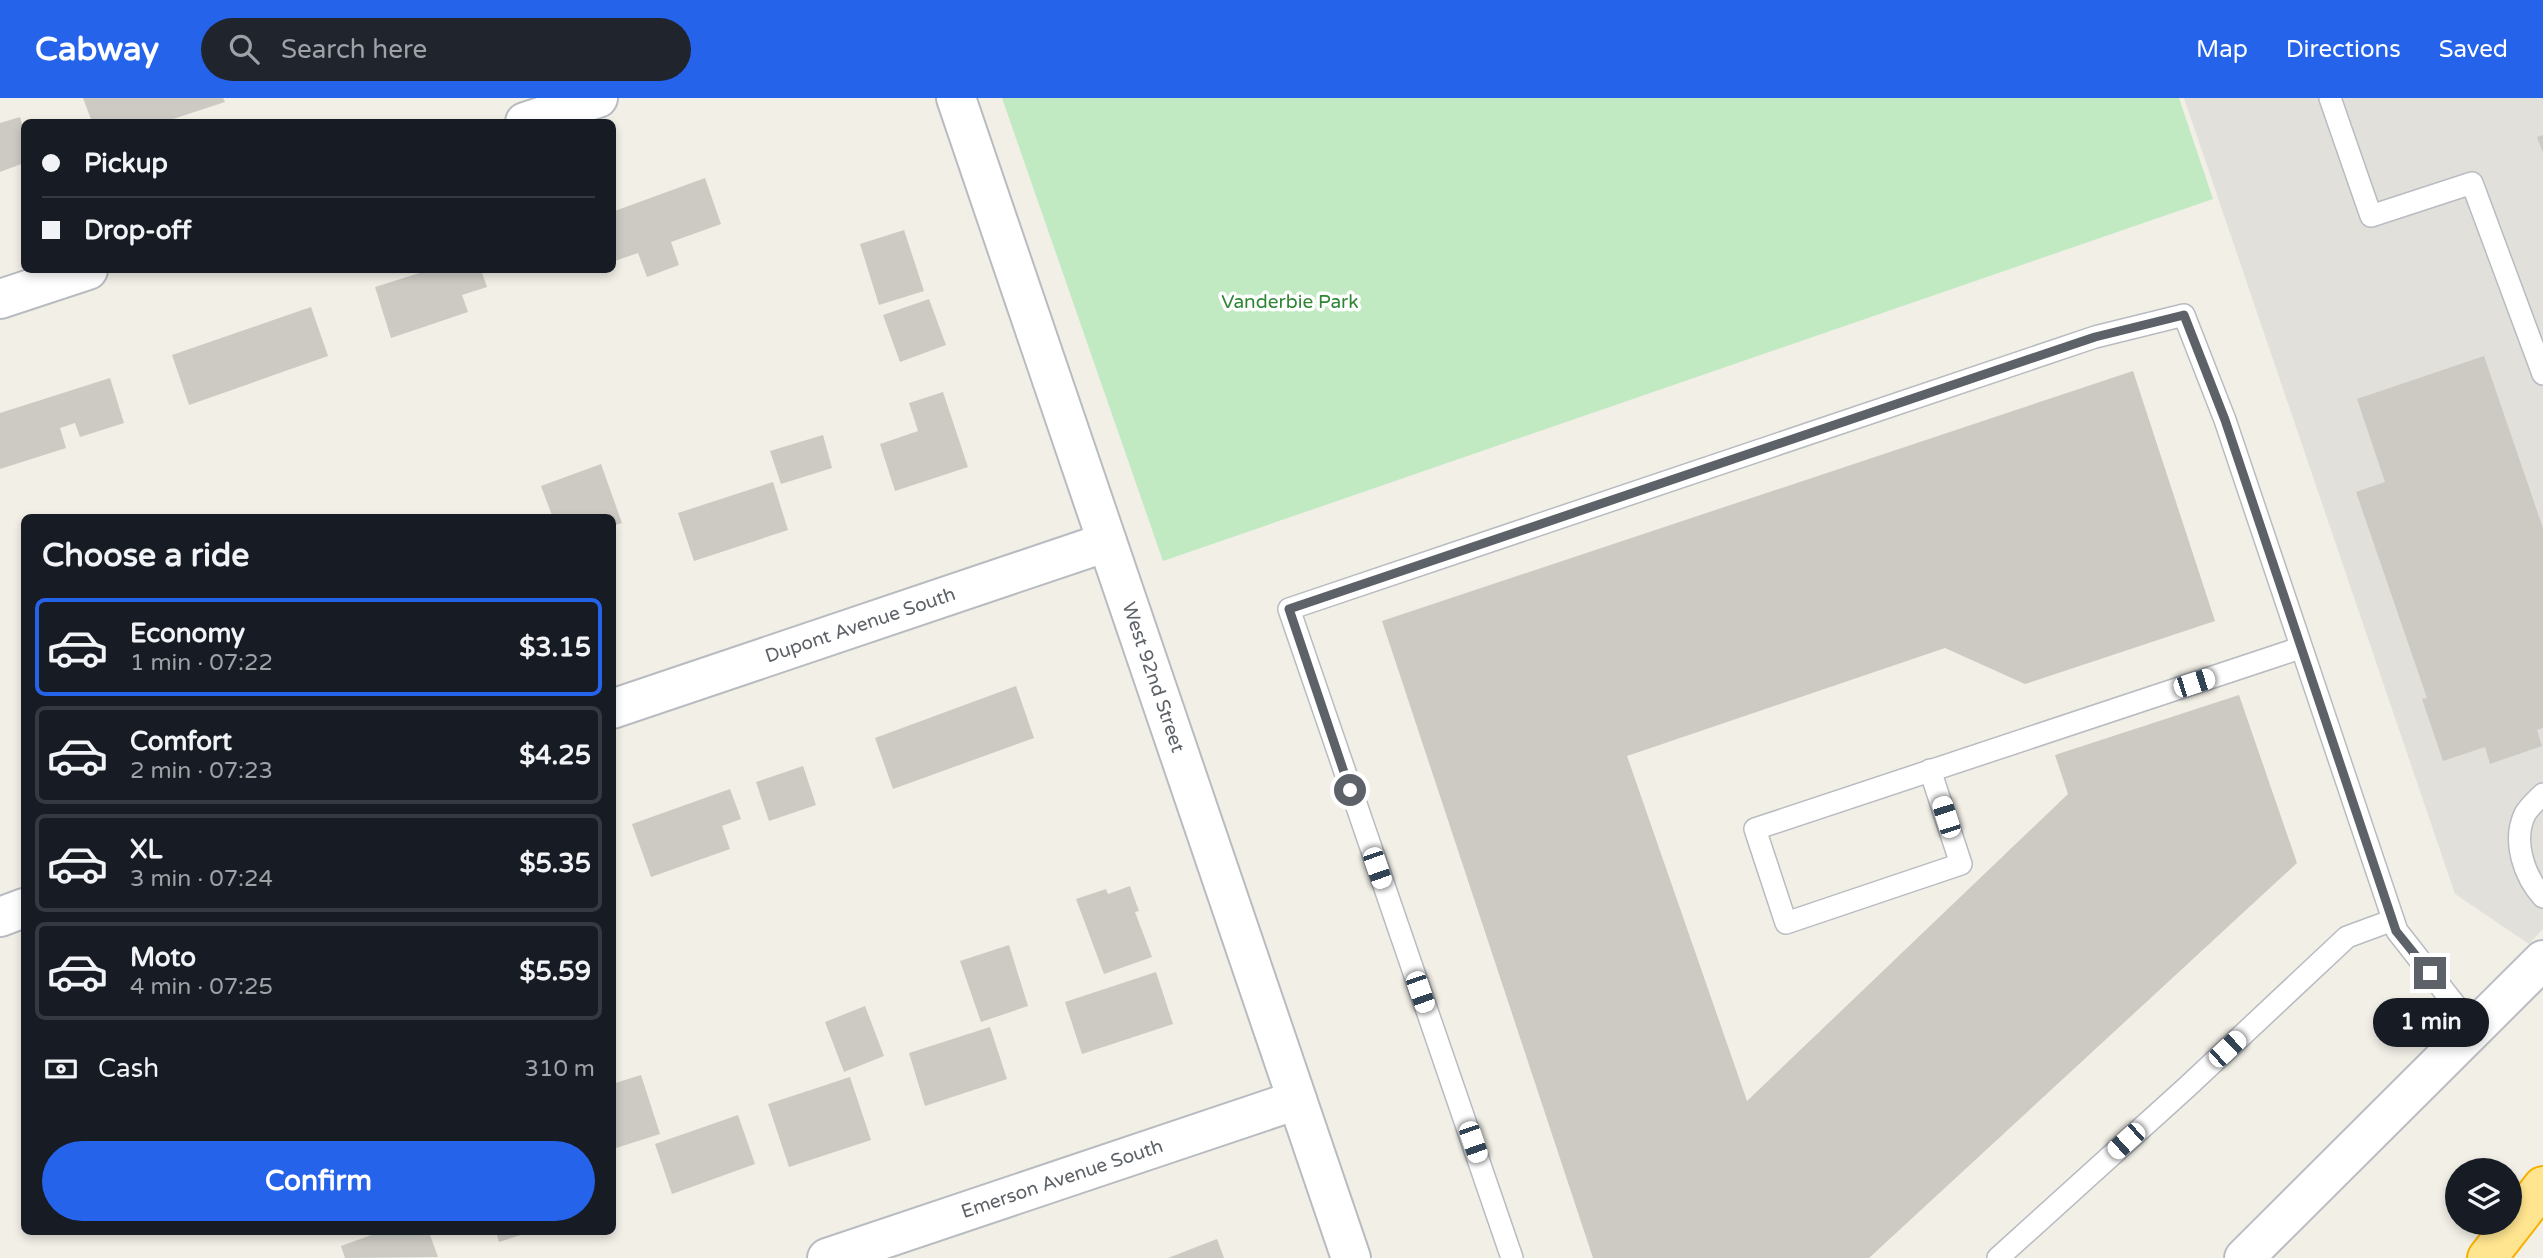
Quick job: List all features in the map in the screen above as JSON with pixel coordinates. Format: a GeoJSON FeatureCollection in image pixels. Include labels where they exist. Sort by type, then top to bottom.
{"type":"FeatureCollection","features":[{"type":"Feature","properties":{"kind":"highway"},"geometry":{"type":"LineString","coordinates":[[2489,1258],[2543,1186]]}},
{"type":"Feature","properties":{"kind":"highway"},"geometry":{"type":"LineString","coordinates":[[2489,1258],[2543,1209]]}},
{"type":"Feature","properties":{"kind":"street"},"geometry":{"type":"LineString","coordinates":[[534,119],[598,98]]}},
{"type":"Feature","properties":{"kind":"street","name":"West 92nd Street"},"geometry":{"type":"LineString","coordinates":[[956,98],[1350,1258]]}},
{"type":"Feature","properties":{"kind":"street"},"geometry":{"type":"LineString","coordinates":[[0,299],[79,273]]}},
{"type":"Feature","properties":{"kind":"street","name":"Dupont Avenue South"},"geometry":{"type":"LineString","coordinates":[[616,708],[1107,542]]}},
{"type":"Feature","properties":{"kind":"street"},"geometry":{"type":"LineString","coordinates":[[0,916],[21,909]]}},
{"type":"Feature","properties":{"kind":"street"},"geometry":{"type":"LineString","coordinates":[[2244,1258],[2543,960]]}},
{"type":"Feature","properties":{"kind":"street","name":"Emerson Avenue South"},"geometry":{"type":"LineString","coordinates":[[827,1258],[1297,1100]]}},
{"type":"Feature","properties":{"kind":"lane"},"geometry":{"type":"LineString","coordinates":[[2330,98],[2371,216],[2472,183],[2543,374]]}},
{"type":"Feature","properties":{"kind":"lane"},"geometry":{"type":"LineString","coordinates":[[1513,1258],[1289,609],[2095,337],[2184,315],[2225,420],[2396,931],[2474,1029]]}},
{"type":"Feature","properties":{"kind":"lane"},"geometry":{"type":"LineString","coordinates":[[1930,770],[1961,864],[1786,923],[1755,829],[1930,770],[2300,648]]}},
{"type":"Feature","properties":{"kind":"lane"},"geometry":{"type":"LineString","coordinates":[[2543,794],[2526,811],[2519,829],[2520,849],[2526,870],[2536,890],[2543,897]]}},
{"type":"Feature","properties":{"kind":"lane"},"geometry":{"type":"LineString","coordinates":[[1998,1258],[2347,937],[2393,920]]}},
{"type":"Feature","properties":{"kind":"shaded area"},"geometry":{"type":"Polygon","coordinates":[[[2184,98],[2543,98],[2543,929],[2529,944],[2455,894],[2184,98]]]}},
{"type":"Feature","properties":{"kind":"green space","name":"Vanderbie Park"},"geometry":{"type":"Polygon","coordinates":[[[1002,98],[2179,98],[2213,199],[1163,561],[1002,98]]]}},
{"type":"Feature","properties":{"kind":"building"},"geometry":{"type":"Polygon","coordinates":[[[83,98],[223,98],[225,102],[173,119],[91,119],[83,98]]]}},
{"type":"Feature","properties":{"kind":"building"},"geometry":{"type":"Polygon","coordinates":[[[20,117],[21,120],[21,164],[0,172],[0,123],[20,117]]]}},
{"type":"Feature","properties":{"kind":"building"},"geometry":{"type":"Polygon","coordinates":[[[2543,135],[2543,153],[2537,137],[2543,135]]]}},
{"type":"Feature","properties":{"kind":"building"},"geometry":{"type":"Polygon","coordinates":[[[705,178],[721,224],[671,242],[679,265],[647,277],[638,253],[616,261],[616,211],[705,178]]]}},
{"type":"Feature","properties":{"kind":"building"},"geometry":{"type":"Polygon","coordinates":[[[904,230],[924,291],[879,305],[860,244],[904,230]]]}},
{"type":"Feature","properties":{"kind":"building"},"geometry":{"type":"Polygon","coordinates":[[[419,273],[482,273],[487,287],[462,295],[468,312],[391,338],[375,287],[419,273]]]}},
{"type":"Feature","properties":{"kind":"building"},"geometry":{"type":"Polygon","coordinates":[[[929,299],[946,345],[900,362],[883,315],[929,299]]]}},
{"type":"Feature","properties":{"kind":"building"},"geometry":{"type":"Polygon","coordinates":[[[311,307],[328,356],[189,405],[172,355],[311,307]]]}},
{"type":"Feature","properties":{"kind":"building"},"geometry":{"type":"Polygon","coordinates":[[[2484,356],[2543,528],[2543,728],[2537,730],[2542,746],[2490,764],[2485,747],[2443,761],[2422,699],[2427,698],[2356,492],[2385,482],[2357,399],[2484,356]]]}},
{"type":"Feature","properties":{"kind":"building"},"geometry":{"type":"Polygon","coordinates":[[[2133,371],[2215,621],[2025,684],[1945,648],[1627,756],[1747,1101],[2068,794],[2055,755],[2239,695],[2297,863],[1869,1258],[1593,1258],[1382,621],[2133,371]]]}},
{"type":"Feature","properties":{"kind":"building"},"geometry":{"type":"Polygon","coordinates":[[[110,378],[124,423],[80,437],[75,423],[60,428],[66,448],[0,469],[0,413],[110,378]]]}},
{"type":"Feature","properties":{"kind":"building"},"geometry":{"type":"Polygon","coordinates":[[[943,392],[968,467],[895,491],[880,444],[918,431],[909,403],[943,392]]]}},
{"type":"Feature","properties":{"kind":"building"},"geometry":{"type":"Polygon","coordinates":[[[823,435],[832,468],[781,484],[770,451],[823,435]]]}},
{"type":"Feature","properties":{"kind":"building"},"geometry":{"type":"Polygon","coordinates":[[[601,464],[622,523],[616,525],[616,514],[552,514],[541,486],[601,464]]]}},
{"type":"Feature","properties":{"kind":"building"},"geometry":{"type":"Polygon","coordinates":[[[773,482],[788,530],[694,561],[678,513],[773,482]]]}},
{"type":"Feature","properties":{"kind":"building"},"geometry":{"type":"Polygon","coordinates":[[[1016,686],[1034,738],[893,789],[875,738],[1016,686]]]}},
{"type":"Feature","properties":{"kind":"building"},"geometry":{"type":"Polygon","coordinates":[[[803,766],[816,805],[769,821],[756,782],[803,766]]]}},
{"type":"Feature","properties":{"kind":"building"},"geometry":{"type":"Polygon","coordinates":[[[730,789],[741,819],[722,826],[730,849],[651,877],[632,824],[730,789]]]}},
{"type":"Feature","properties":{"kind":"building"},"geometry":{"type":"Polygon","coordinates":[[[1130,886],[1139,911],[1135,912],[1152,957],[1104,974],[1076,899],[1106,889],[1108,894],[1130,886]]]}},
{"type":"Feature","properties":{"kind":"building"},"geometry":{"type":"Polygon","coordinates":[[[1009,945],[1028,1006],[981,1022],[960,961],[1009,945]]]}},
{"type":"Feature","properties":{"kind":"building"},"geometry":{"type":"Polygon","coordinates":[[[1156,972],[1173,1024],[1082,1054],[1065,1002],[1156,972]]]}},
{"type":"Feature","properties":{"kind":"building"},"geometry":{"type":"Polygon","coordinates":[[[865,1006],[884,1056],[844,1072],[825,1022],[865,1006]]]}},
{"type":"Feature","properties":{"kind":"building"},"geometry":{"type":"Polygon","coordinates":[[[990,1027],[1007,1079],[925,1106],[909,1053],[990,1027]]]}},
{"type":"Feature","properties":{"kind":"building"},"geometry":{"type":"Polygon","coordinates":[[[641,1075],[660,1134],[616,1148],[616,1083],[641,1075]]]}},
{"type":"Feature","properties":{"kind":"building"},"geometry":{"type":"Polygon","coordinates":[[[850,1077],[871,1140],[789,1167],[768,1104],[850,1077]]]}},
{"type":"Feature","properties":{"kind":"building"},"geometry":{"type":"Polygon","coordinates":[[[738,1115],[755,1164],[672,1194],[655,1144],[738,1115]]]}},
{"type":"Feature","properties":{"kind":"building"},"geometry":{"type":"Polygon","coordinates":[[[372,1235],[430,1235],[438,1257],[345,1258],[341,1246],[372,1235]]]}},
{"type":"Feature","properties":{"kind":"building"},"geometry":{"type":"Polygon","coordinates":[[[497,1235],[521,1235],[499,1242],[497,1235]]]}},
{"type":"Feature","properties":{"kind":"building"},"geometry":{"type":"Polygon","coordinates":[[[1217,1239],[1224,1258],[1168,1258],[1217,1239]]]}},
{"type":"Feature","properties":{"kind":"route"},"geometry":{"type":"LineString","coordinates":[[1350,790],[1289,609],[2095,337],[2184,315],[2225,420],[2396,931],[2430,973]]}}]}
